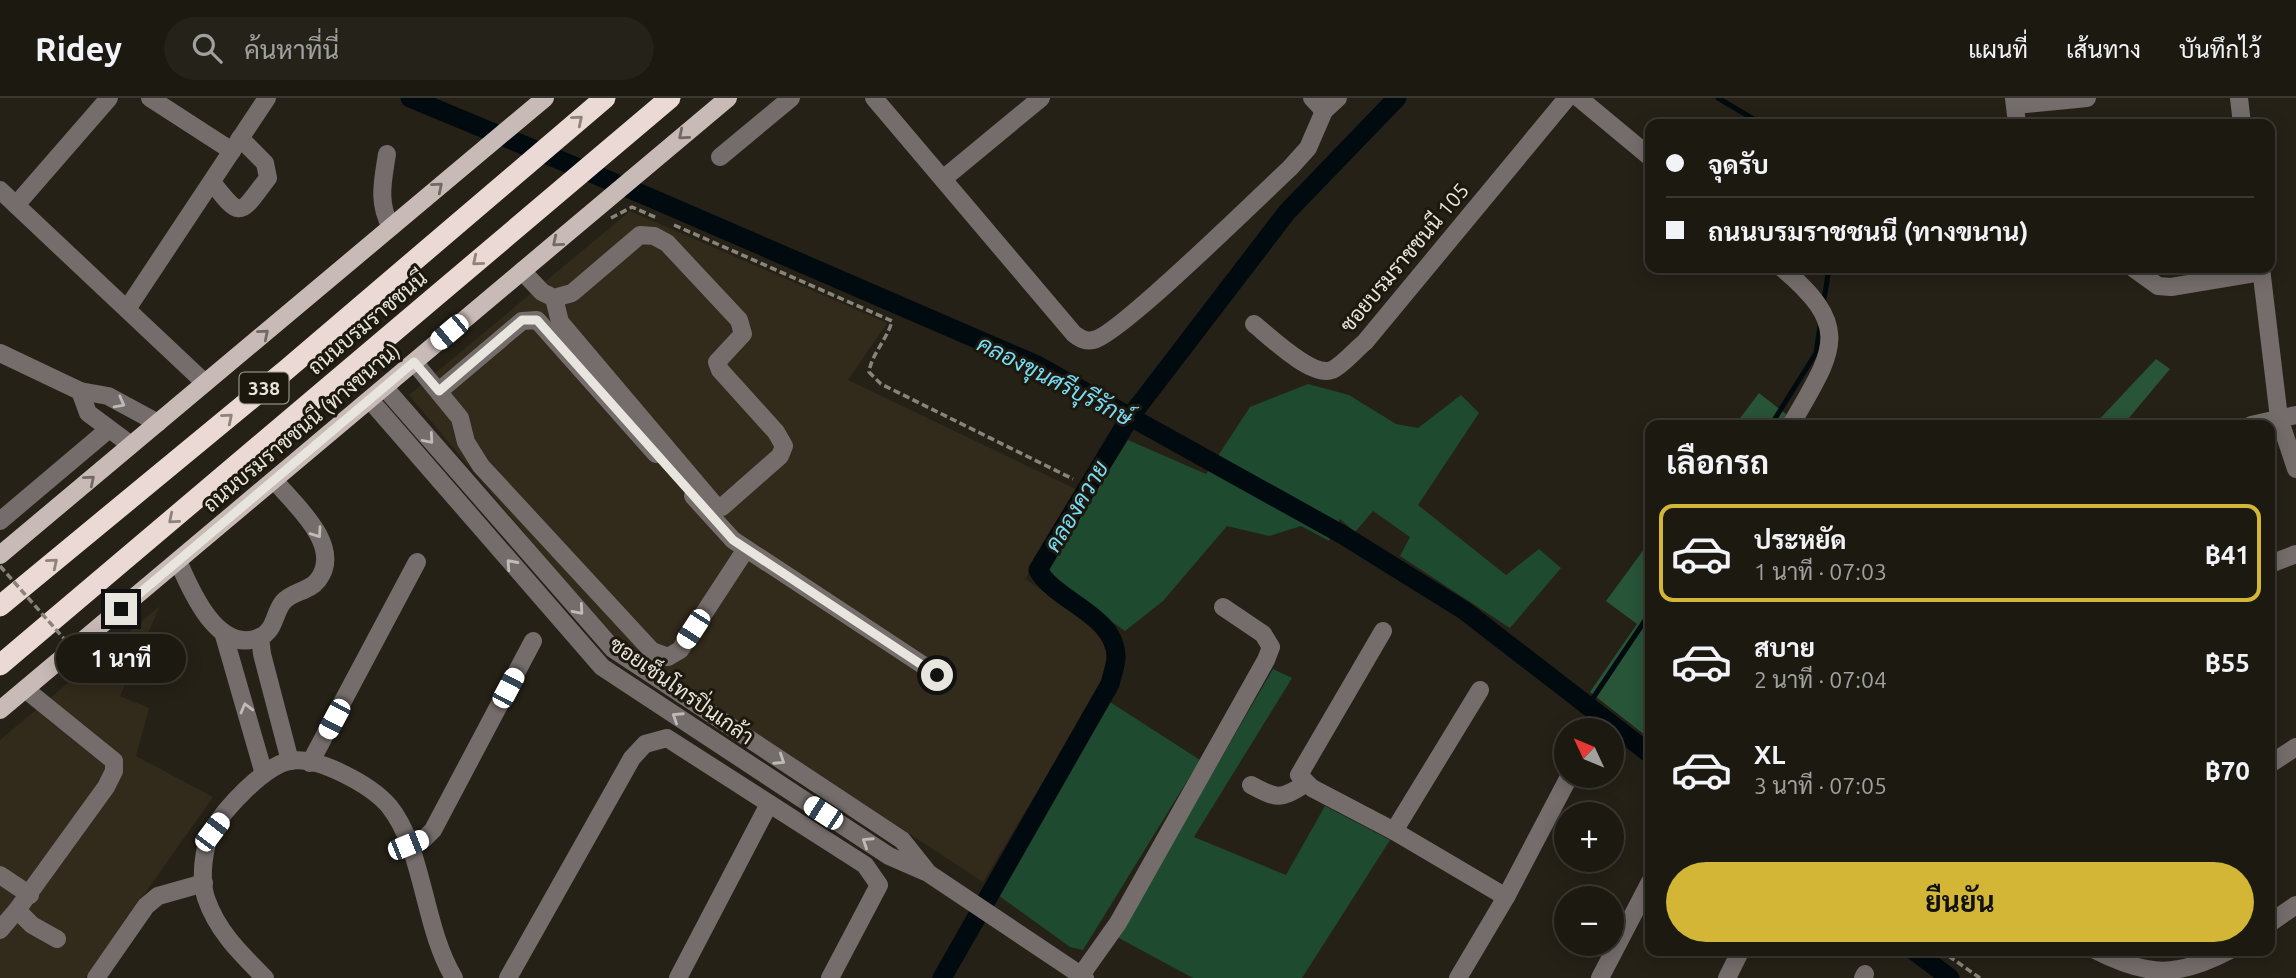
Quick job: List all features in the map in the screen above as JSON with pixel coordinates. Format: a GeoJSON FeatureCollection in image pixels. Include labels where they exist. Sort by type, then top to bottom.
{"type":"FeatureCollection","features":[{"type":"Feature","properties":{"kind":"highway","name":"ถนนบรมราชชนนี"},"geometry":{"type":"LineString","coordinates":[[0,606],[286,370],[605,98]]}},
{"type":"Feature","properties":{"kind":"highway","name":"ถนนบรมราชชนนี"},"geometry":{"type":"LineString","coordinates":[[0,665],[670,98]]}},
{"type":"Feature","properties":{"kind":"main road","name":"338"},"geometry":{"type":"LineString","coordinates":[[0,555],[545,98]]}},
{"type":"Feature","properties":{"kind":"main road","name":"ถนนบรมราชชนนี (ทางขนาน)"},"geometry":{"type":"LineString","coordinates":[[0,710],[728,98]]}},
{"type":"Feature","properties":{"kind":"street"},"geometry":{"type":"LineString","coordinates":[[16,205],[109,98]]}},
{"type":"Feature","properties":{"kind":"street"},"geometry":{"type":"LineString","coordinates":[[150,98],[236,144],[265,163],[268,178],[245,208],[232,208],[212,182]]}},
{"type":"Feature","properties":{"kind":"street"},"geometry":{"type":"LineString","coordinates":[[127,309],[267,98]]}},
{"type":"Feature","properties":{"kind":"street"},"geometry":{"type":"LineString","coordinates":[[720,157],[791,98]]}},
{"type":"Feature","properties":{"kind":"street"},"geometry":{"type":"LineString","coordinates":[[874,98],[1074,334],[1083,340],[1095,340],[1135,311],[1290,168],[1308,148],[1318,105],[1338,98]]}},
{"type":"Feature","properties":{"kind":"street"},"geometry":{"type":"LineString","coordinates":[[943,179],[1041,98]]}},
{"type":"Feature","properties":{"kind":"street","name":"ซอยบรมราชชนนี 105"},"geometry":{"type":"LineString","coordinates":[[1254,324],[1298,361],[1324,372],[1333,370],[1365,342],[1567,98]]}},
{"type":"Feature","properties":{"kind":"street"},"geometry":{"type":"LineString","coordinates":[[1579,98],[1645,153]]}},
{"type":"Feature","properties":{"kind":"street"},"geometry":{"type":"LineString","coordinates":[[2017,119],[2015,101],[2087,98]]}},
{"type":"Feature","properties":{"kind":"street"},"geometry":{"type":"LineString","coordinates":[[2239,98],[2241,119]]}},
{"type":"Feature","properties":{"kind":"street"},"geometry":{"type":"LineString","coordinates":[[387,154],[381,199],[382,211],[391,227]]}},
{"type":"Feature","properties":{"kind":"street"},"geometry":{"type":"LineString","coordinates":[[0,190],[205,383]]}},
{"type":"Feature","properties":{"kind":"street"},"geometry":{"type":"LineString","coordinates":[[522,271],[542,292],[554,298],[572,293],[640,234],[654,236],[667,243],[739,320],[743,334],[717,362],[720,370],[776,432],[784,446],[780,456],[722,506],[714,503],[560,322],[554,298]]}},
{"type":"Feature","properties":{"kind":"street"},"geometry":{"type":"LineString","coordinates":[[1787,273],[1822,309],[1831,332],[1826,357],[1794,420]]}},
{"type":"Feature","properties":{"kind":"street"},"geometry":{"type":"LineString","coordinates":[[2140,273],[2158,286],[2171,287],[2245,273]]}},
{"type":"Feature","properties":{"kind":"street"},"geometry":{"type":"LineString","coordinates":[[2262,273],[2296,469]]}},
{"type":"Feature","properties":{"kind":"street"},"geometry":{"type":"LineString","coordinates":[[439,391],[522,320],[537,320],[718,525],[746,549],[937,675]]}},
{"type":"Feature","properties":{"kind":"street"},"geometry":{"type":"LineString","coordinates":[[0,353],[80,391],[107,396],[158,423]]}},
{"type":"Feature","properties":{"kind":"street"},"geometry":{"type":"LineString","coordinates":[[414,362],[460,418],[466,442],[481,466],[652,651],[668,657],[680,650],[746,549]]}},
{"type":"Feature","properties":{"kind":"street","name":"ซอยเซ็นโทรปิ่นเกล้า"},"geometry":{"type":"LineString","coordinates":[[384,388],[613,649],[902,840],[928,873]]}},
{"type":"Feature","properties":{"kind":"street"},"geometry":{"type":"LineString","coordinates":[[80,391],[88,413],[131,445]]}},
{"type":"Feature","properties":{"kind":"street","name":"ซอยเซ็นโทรปิ่นเกล้า"},"geometry":{"type":"LineString","coordinates":[[370,400],[602,667],[889,856],[928,873],[1003,921],[1082,977]]}},
{"type":"Feature","properties":{"kind":"street"},"geometry":{"type":"LineString","coordinates":[[0,521],[109,429]]}},
{"type":"Feature","properties":{"kind":"street"},"geometry":{"type":"LineString","coordinates":[[223,632],[244,639],[260,637],[271,628],[279,606],[287,596],[305,591],[320,579],[326,557],[323,538],[274,480]]}},
{"type":"Feature","properties":{"kind":"street"},"geometry":{"type":"LineString","coordinates":[[2275,562],[2296,554]]}},
{"type":"Feature","properties":{"kind":"street"},"geometry":{"type":"LineString","coordinates":[[178,561],[204,612],[223,632],[264,774]]}},
{"type":"Feature","properties":{"kind":"street"},"geometry":{"type":"LineString","coordinates":[[310,764],[417,562]]}},
{"type":"Feature","properties":{"kind":"street"},"geometry":{"type":"LineString","coordinates":[[1082,977],[1118,923],[1271,647],[1263,634],[1223,607]]}},
{"type":"Feature","properties":{"kind":"street"},"geometry":{"type":"LineString","coordinates":[[1383,631],[1299,775],[1305,784],[1394,831],[1506,897]]}},
{"type":"Feature","properties":{"kind":"street"},"geometry":{"type":"LineString","coordinates":[[260,637],[290,761]]}},
{"type":"Feature","properties":{"kind":"street"},"geometry":{"type":"LineString","coordinates":[[408,845],[424,839],[433,830],[533,641]]}},
{"type":"Feature","properties":{"kind":"street"},"geometry":{"type":"LineString","coordinates":[[0,930],[30,895],[106,787],[114,771],[114,761],[25,689]]}},
{"type":"Feature","properties":{"kind":"street"},"geometry":{"type":"LineString","coordinates":[[1394,831],[1480,690]]}},
{"type":"Feature","properties":{"kind":"street"},"geometry":{"type":"LineString","coordinates":[[508,978],[632,758],[645,744],[667,738],[865,865],[878,885],[830,978]]}},
{"type":"Feature","properties":{"kind":"street"},"geometry":{"type":"LineString","coordinates":[[2275,761],[2296,747]]}},
{"type":"Feature","properties":{"kind":"street"},"geometry":{"type":"LineString","coordinates":[[265,978],[225,937],[205,897],[204,864],[212,832],[235,800],[264,774],[290,761],[325,765],[362,785],[388,805],[404,830],[441,956],[454,978]]}},
{"type":"Feature","properties":{"kind":"street"},"geometry":{"type":"LineString","coordinates":[[1251,785],[1273,796],[1286,797],[1305,784]]}},
{"type":"Feature","properties":{"kind":"street"},"geometry":{"type":"LineString","coordinates":[[1458,978],[1506,897],[1563,788]]}},
{"type":"Feature","properties":{"kind":"street"},"geometry":{"type":"LineString","coordinates":[[678,978],[769,804]]}},
{"type":"Feature","properties":{"kind":"street"},"geometry":{"type":"LineString","coordinates":[[0,875],[30,895]]}},
{"type":"Feature","properties":{"kind":"street"},"geometry":{"type":"LineString","coordinates":[[96,978],[146,906],[158,896],[204,883]]}},
{"type":"Feature","properties":{"kind":"street"},"geometry":{"type":"LineString","coordinates":[[1600,978],[1645,892]]}},
{"type":"Feature","properties":{"kind":"street"},"geometry":{"type":"LineString","coordinates":[[2275,920],[2296,905]]}},
{"type":"Feature","properties":{"kind":"street"},"geometry":{"type":"LineString","coordinates":[[17,910],[32,925],[57,939]]}},
{"type":"Feature","properties":{"kind":"street"},"geometry":{"type":"LineString","coordinates":[[1727,978],[1738,956]]}},
{"type":"Feature","properties":{"kind":"street"},"geometry":{"type":"LineString","coordinates":[[2109,956],[2152,974],[2192,969],[2218,956]]}},
{"type":"Feature","properties":{"kind":"path"},"geometry":{"type":"LineString","coordinates":[[605,219],[616,217],[632,207],[657,218]]}},
{"type":"Feature","properties":{"kind":"path"},"geometry":{"type":"LineString","coordinates":[[670,223],[892,321],[889,333],[871,362],[869,372],[881,384],[1073,479]]}},
{"type":"Feature","properties":{"kind":"path"},"geometry":{"type":"LineString","coordinates":[[0,566],[80,658]]}},
{"type":"Feature","properties":{"kind":"path"},"geometry":{"type":"LineString","coordinates":[[1949,956],[1980,978]]}},
{"type":"Feature","properties":{"kind":"shaded area"},"geometry":{"type":"Polygon","coordinates":[[[630,211],[887,323],[848,380],[1082,492],[1025,579],[1102,630],[1110,652],[1107,675],[983,882],[614,640],[409,395],[630,211]]]}},
{"type":"Feature","properties":{"kind":"shaded area"},"geometry":{"type":"Polygon","coordinates":[[[160,606],[120,696],[149,708],[136,756],[213,797],[85,978],[0,978],[0,740],[160,606]]]}},
{"type":"Feature","properties":{"kind":"green space"},"geometry":{"type":"Polygon","coordinates":[[[2156,359],[2170,369],[2127,420],[2099,420],[2156,359]]]}},
{"type":"Feature","properties":{"kind":"green space"},"geometry":{"type":"Polygon","coordinates":[[[1308,384],[1349,395],[1396,424],[1418,428],[1461,395],[1479,413],[1418,505],[1506,575],[1539,549],[1561,568],[1510,628],[1400,556],[1410,537],[1373,511],[1355,532],[1340,519],[1329,541],[1301,526],[1269,536],[1227,526],[1163,601],[1125,631],[1055,582],[1048,566],[1128,440],[1206,474],[1250,407],[1308,384]]]}},
{"type":"Feature","properties":{"kind":"green space"},"geometry":{"type":"Polygon","coordinates":[[[1759,393],[1794,420],[1739,420],[1759,393]]]}},
{"type":"Feature","properties":{"kind":"green space"},"geometry":{"type":"Polygon","coordinates":[[[1645,548],[1645,735],[1590,692],[1637,624],[1606,601],[1645,548]]]}},
{"type":"Feature","properties":{"kind":"green space"},"geometry":{"type":"Polygon","coordinates":[[[1273,669],[1292,678],[1194,837],[1286,875],[1325,806],[1390,840],[1302,978],[1193,978],[1117,937],[1273,669]]]}},
{"type":"Feature","properties":{"kind":"green space"},"geometry":{"type":"Polygon","coordinates":[[[1110,702],[1200,760],[1083,950],[1070,947],[998,895],[1110,702]]]}},
{"type":"Feature","properties":{"kind":"waterway","name":"คลองขุนศรีบุรีรักษ์"},"geometry":{"type":"LineString","coordinates":[[410,98],[644,195],[1037,365],[1343,535],[1465,611],[1645,750]]}},
{"type":"Feature","properties":{"kind":"waterway","name":"คลองควาย"},"geometry":{"type":"LineString","coordinates":[[942,978],[1110,684],[1115,667],[1113,643],[1106,630],[1096,619],[1058,591],[1038,570],[1130,417],[1287,212],[1397,98]]}},
{"type":"Feature","properties":{"kind":"waterway"},"geometry":{"type":"LineString","coordinates":[[1718,98],[1754,119]]}},
{"type":"Feature","properties":{"kind":"waterway"},"geometry":{"type":"LineString","coordinates":[[1823,306],[1828,273]]}},
{"type":"Feature","properties":{"kind":"waterway"},"geometry":{"type":"LineString","coordinates":[[1774,420],[1816,353],[1820,326]]}},
{"type":"Feature","properties":{"kind":"waterway"},"geometry":{"type":"LineString","coordinates":[[1587,707],[1645,620]]}},
{"type":"Feature","properties":{"kind":"waterway","name":"คลองขุนศรีบุรีรักษ์"},"geometry":{"type":"LineString","coordinates":[[1921,956],[1950,978]]}},
{"type":"Feature","properties":{"kind":"route"},"geometry":{"type":"LineString","coordinates":[[121,609],[414,362],[439,391],[522,320],[537,320],[733,540],[937,675]]}}]}
